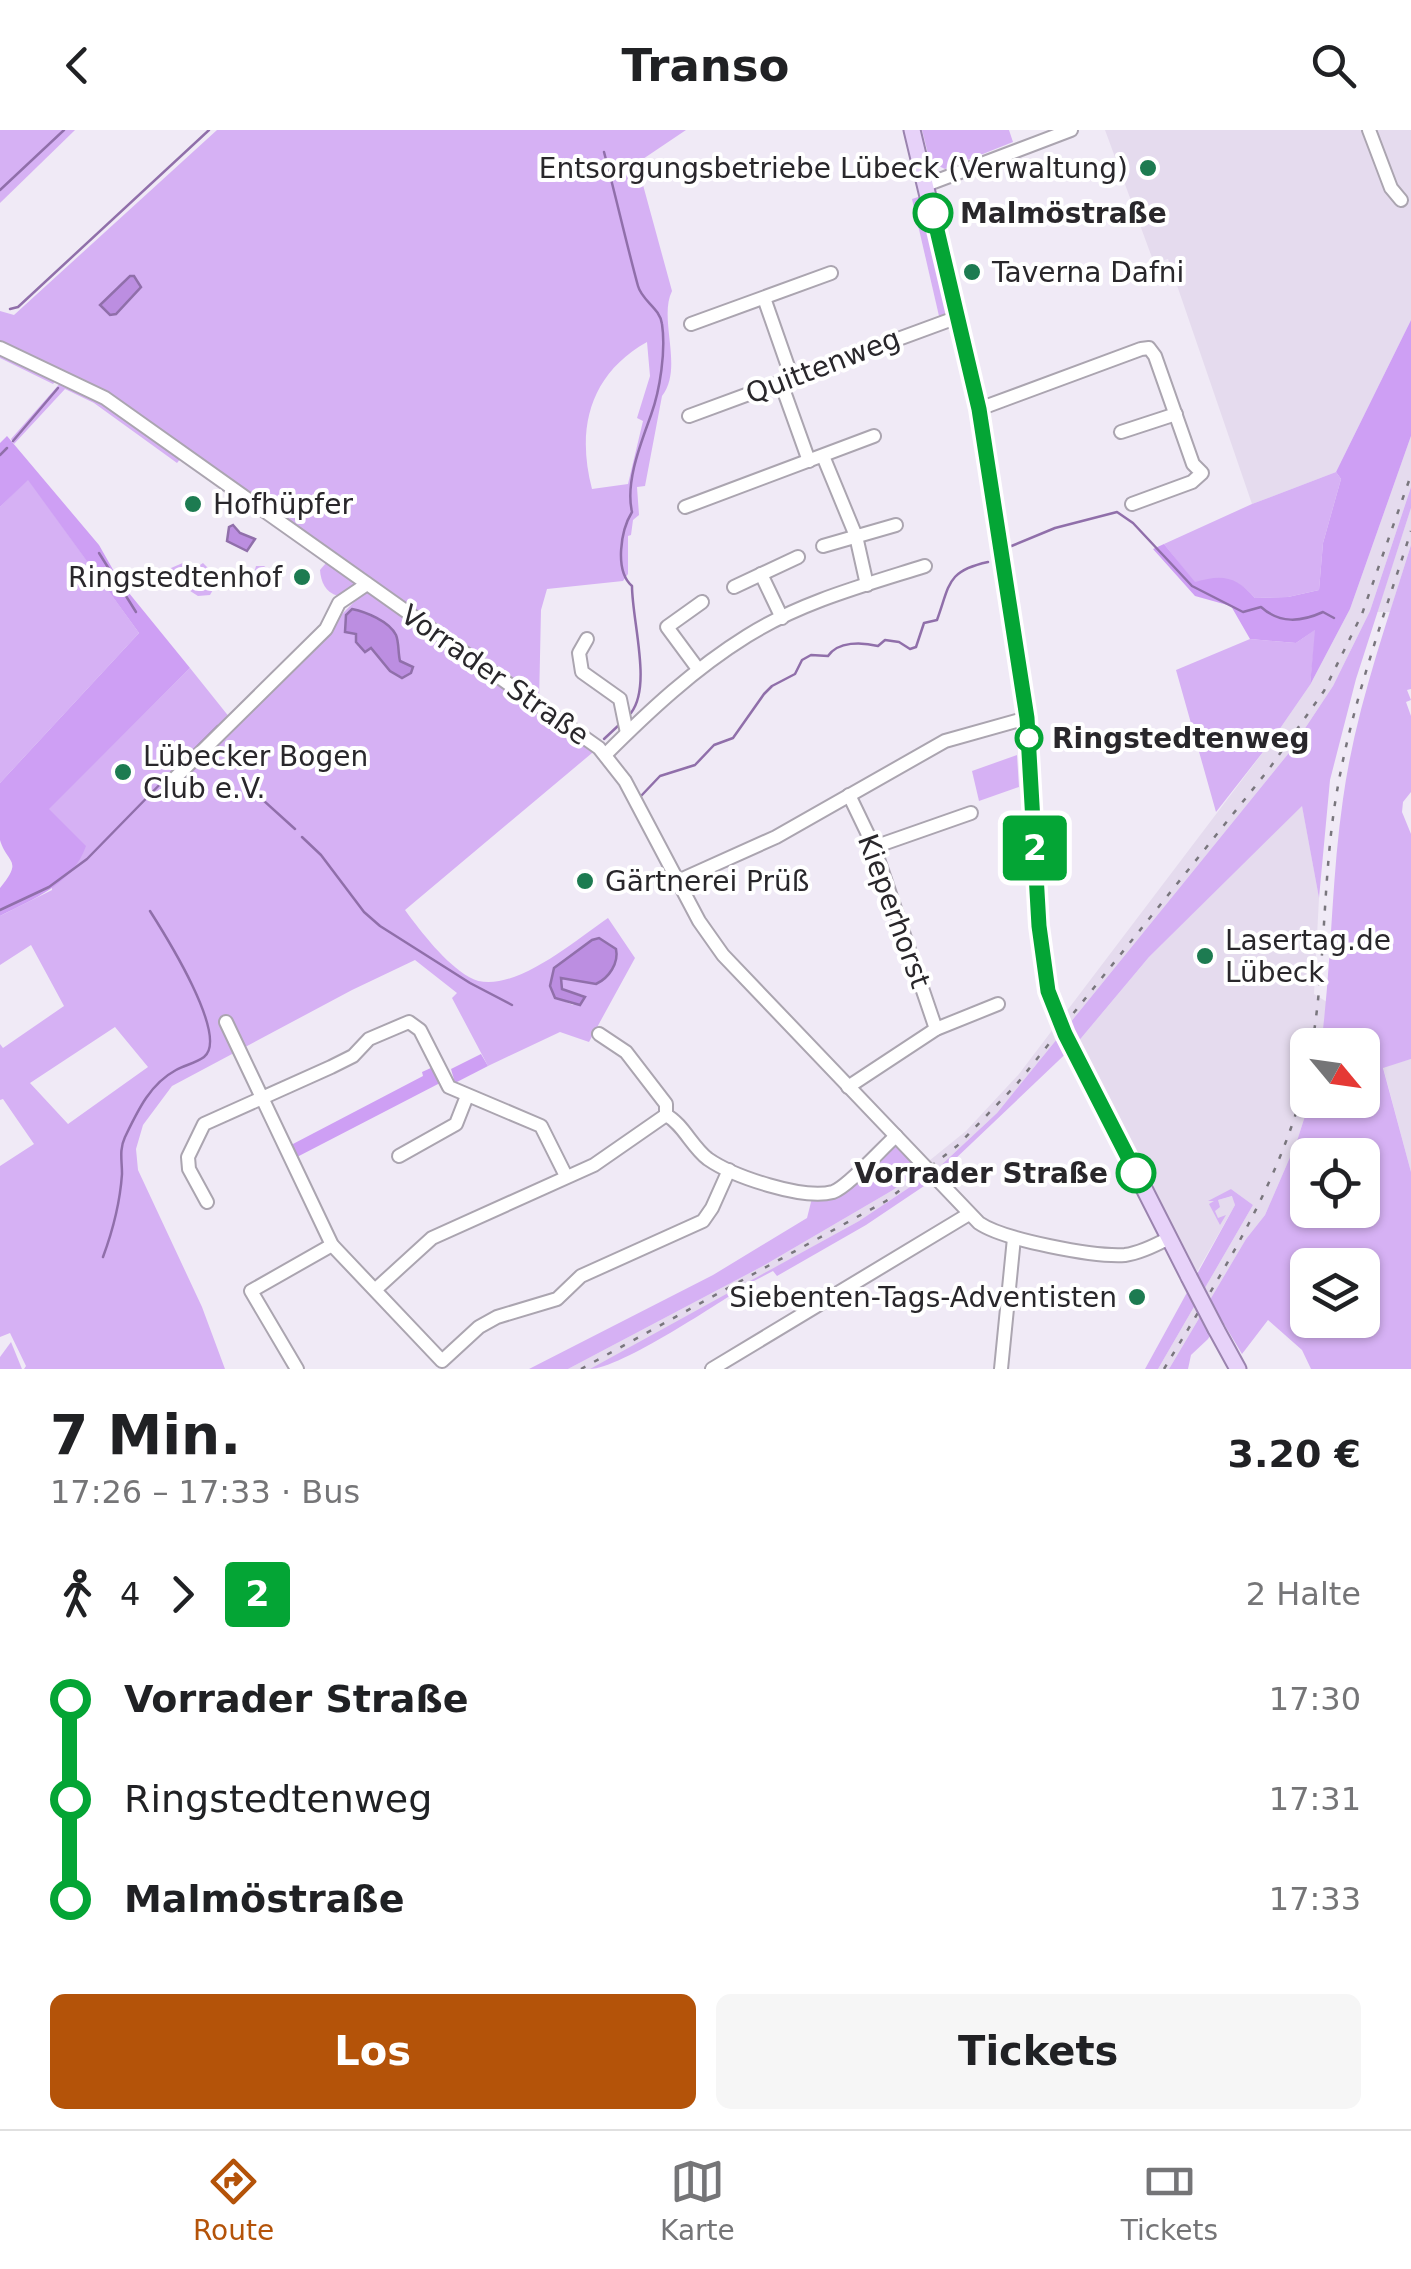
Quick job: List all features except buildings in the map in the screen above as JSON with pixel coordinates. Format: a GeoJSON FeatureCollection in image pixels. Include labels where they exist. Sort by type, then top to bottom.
{"type":"FeatureCollection","features":[{"type":"Feature","properties":{"kind":"main road"},"geometry":{"type":"LineString","coordinates":[[912,130],[979,409],[1027,718],[1039,926],[1048,991],[1065,1034],[1238,1369]]}},
{"type":"Feature","properties":{"kind":"street"},"geometry":{"type":"LineString","coordinates":[[926,186],[1072,130]]}},
{"type":"Feature","properties":{"kind":"street"},"geometry":{"type":"LineString","coordinates":[[1370,130],[1391,188],[1401,200]]}},
{"type":"Feature","properties":{"kind":"street"},"geometry":{"type":"LineString","coordinates":[[691,324],[831,274]]}},
{"type":"Feature","properties":{"kind":"street"},"geometry":{"type":"LineString","coordinates":[[764,298],[786,380],[816,458],[842,501],[856,536],[867,584]]}},
{"type":"Feature","properties":{"kind":"street","name":"Quittenweg"},"geometry":{"type":"LineString","coordinates":[[689,416],[958,317]]}},
{"type":"Feature","properties":{"kind":"street","name":"Vorrader Straße"},"geometry":{"type":"LineString","coordinates":[[0,348],[106,398],[605,754],[625,781],[699,921],[724,955],[989,1230],[1014,1238],[1126,1254],[1169,1238]]}},
{"type":"Feature","properties":{"kind":"street"},"geometry":{"type":"LineString","coordinates":[[979,409],[1149,348],[1193,464],[1202,473],[1192,482],[1132,504]]}},
{"type":"Feature","properties":{"kind":"street"},"geometry":{"type":"LineString","coordinates":[[1122,432],[1176,414]]}},
{"type":"Feature","properties":{"kind":"street"},"geometry":{"type":"LineString","coordinates":[[685,508],[874,436]]}},
{"type":"Feature","properties":{"kind":"street"},"geometry":{"type":"LineString","coordinates":[[823,546],[896,525]]}},
{"type":"Feature","properties":{"kind":"street"},"geometry":{"type":"LineString","coordinates":[[734,586],[798,557]]}},
{"type":"Feature","properties":{"kind":"street"},"geometry":{"type":"LineString","coordinates":[[605,754],[698,669],[749,635],[867,584],[926,566]]}},
{"type":"Feature","properties":{"kind":"street"},"geometry":{"type":"LineString","coordinates":[[760,574],[782,618]]}},
{"type":"Feature","properties":{"kind":"street"},"geometry":{"type":"LineString","coordinates":[[175,778],[326,629],[339,603],[367,584]]}},
{"type":"Feature","properties":{"kind":"street"},"geometry":{"type":"LineString","coordinates":[[698,669],[667,628],[702,602]]}},
{"type":"Feature","properties":{"kind":"street"},"geometry":{"type":"LineString","coordinates":[[587,639],[579,653],[582,672],[620,699],[627,733]]}},
{"type":"Feature","properties":{"kind":"street"},"geometry":{"type":"LineString","coordinates":[[678,881],[776,838],[945,741],[1027,718]]}},
{"type":"Feature","properties":{"kind":"street","name":"Kieperhorst"},"geometry":{"type":"LineString","coordinates":[[849,794],[874,847],[936,1029]]}},
{"type":"Feature","properties":{"kind":"street"},"geometry":{"type":"LineString","coordinates":[[874,847],[971,813]]}},
{"type":"Feature","properties":{"kind":"street"},"geometry":{"type":"LineString","coordinates":[[848,1087],[936,1029],[998,1004]]}},
{"type":"Feature","properties":{"kind":"street"},"geometry":{"type":"LineString","coordinates":[[226,1022],[332,1245],[442,1361],[478,1326],[557,1299],[581,1276],[703,1221],[729,1170]]}},
{"type":"Feature","properties":{"kind":"street"},"geometry":{"type":"LineString","coordinates":[[207,1202],[189,1169],[188,1157],[204,1124],[348,1058],[370,1039],[409,1022],[420,1030],[450,1087],[540,1126],[566,1176]]}},
{"type":"Feature","properties":{"kind":"street"},"geometry":{"type":"LineString","coordinates":[[600,1034],[626,1052],[666,1104],[666,1115]]}},
{"type":"Feature","properties":{"kind":"street"},"geometry":{"type":"LineString","coordinates":[[399,1156],[456,1124],[468,1096]]}},
{"type":"Feature","properties":{"kind":"street"},"geometry":{"type":"LineString","coordinates":[[666,1115],[674,1119],[698,1150],[729,1170],[767,1184],[817,1193],[836,1191],[896,1136]]}},
{"type":"Feature","properties":{"kind":"street"},"geometry":{"type":"LineString","coordinates":[[376,1290],[432,1238],[604,1160],[666,1115]]}},
{"type":"Feature","properties":{"kind":"street"},"geometry":{"type":"LineString","coordinates":[[712,1369],[970,1214]]}},
{"type":"Feature","properties":{"kind":"street"},"geometry":{"type":"LineString","coordinates":[[1002,1369],[1014,1238]]}},
{"type":"Feature","properties":{"kind":"street"},"geometry":{"type":"LineString","coordinates":[[298,1369],[251,1291],[332,1245]]}},
{"type":"Feature","properties":{"kind":"shaded area"},"geometry":{"type":"Polygon","coordinates":[[[0,130],[75,130],[0,203],[0,130]]]}},
{"type":"Feature","properties":{"kind":"shaded area"},"geometry":{"type":"Polygon","coordinates":[[[217,130],[686,130],[637,163],[672,291],[668,302],[671,372],[662,396],[645,486],[637,487],[639,515],[628,536],[628,574],[623,581],[547,589],[541,610],[539,703],[598,748],[405,910],[451,964],[469,977],[485,982],[522,974],[608,918],[635,958],[589,1042],[560,1032],[488,1066],[452,998],[457,993],[415,960],[172,1086],[143,1125],[136,1149],[138,1170],[202,1307],[225,1369],[24,1369],[10,1333],[0,1337],[0,1166],[34,1144],[0,1100],[0,1044],[3,1048],[64,1006],[31,945],[0,965],[0,916],[52,890],[48,809],[190,668],[234,723],[337,611],[342,614],[354,602],[351,597],[364,588],[182,457],[177,463],[94,403],[65,389],[14,444],[11,439],[62,381],[58,378],[53,384],[0,358],[0,311],[14,315],[217,130]],[[647,342],[628,355],[600,386],[592,405],[586,445],[592,489],[628,484],[643,421],[637,418],[650,376],[647,342]],[[357,610],[352,632],[378,654],[412,667],[400,661],[392,633],[378,619],[357,610]],[[599,938],[554,968],[550,986],[556,998],[573,1005],[583,995],[561,989],[560,979],[579,982],[610,944],[599,938]],[[115,1027],[30,1083],[68,1124],[148,1067],[115,1027]]]}},
{"type":"Feature","properties":{"kind":"shaded area"},"geometry":{"type":"Polygon","coordinates":[[[922,130],[1009,130],[1013,142],[945,169],[930,162],[922,130]]]}},
{"type":"Feature","properties":{"kind":"shaded area"},"geometry":{"type":"Polygon","coordinates":[[[1105,130],[1411,130],[1411,320],[1336,472],[1252,504],[1168,259],[1154,263],[1105,130]]]}},
{"type":"Feature","properties":{"kind":"shaded area"},"geometry":{"type":"Polygon","coordinates":[[[924,195],[950,308],[947,314],[939,316],[912,199],[924,195]]]}},
{"type":"Feature","properties":{"kind":"shaded area"},"geometry":{"type":"Polygon","coordinates":[[[130,276],[141,287],[116,314],[110,315],[100,305],[130,276]]]}},
{"type":"Feature","properties":{"kind":"shaded area"},"geometry":{"type":"Polygon","coordinates":[[[1411,320],[1411,436],[1350,609],[1310,685],[1315,630],[1296,643],[1250,639],[1231,606],[1195,596],[1153,549],[1164,544],[1195,582],[1228,579],[1255,598],[1288,597],[1319,590],[1323,543],[1341,479],[1336,472],[1411,320]]]}},
{"type":"Feature","properties":{"kind":"shaded area"},"geometry":{"type":"Polygon","coordinates":[[[7,436],[99,545],[120,582],[190,668],[49,809],[86,846],[72,871],[50,889],[0,916],[0,888],[11,872],[12,862],[0,840],[0,783],[139,633],[28,480],[0,507],[0,443],[7,436]]]}},
{"type":"Feature","properties":{"kind":"shaded area"},"geometry":{"type":"Polygon","coordinates":[[[1411,436],[1411,487],[1370,611],[1333,686],[1288,754],[997,1113],[937,1169],[859,1221],[611,1359],[590,1369],[568,1369],[763,1266],[893,1190],[966,1131],[1019,1074],[1310,685],[1350,609],[1411,436]]]}},
{"type":"Feature","properties":{"kind":"shaded area"},"geometry":{"type":"Polygon","coordinates":[[[1336,472],[1341,479],[1323,543],[1319,590],[1288,597],[1255,598],[1228,580],[1195,583],[1164,544],[1252,504],[1336,472]]]}},
{"type":"Feature","properties":{"kind":"shaded area"},"geometry":{"type":"Polygon","coordinates":[[[28,479],[139,633],[0,783],[0,507],[28,479]]]}},
{"type":"Feature","properties":{"kind":"shaded area"},"geometry":{"type":"Polygon","coordinates":[[[1411,487],[1411,508],[1356,679],[1330,780],[1319,898],[1302,806],[1149,957],[1077,1043],[933,1180],[866,1225],[777,1276],[773,1271],[624,1358],[590,1369],[859,1221],[937,1169],[997,1113],[1288,754],[1333,686],[1370,611],[1411,487]]]}},
{"type":"Feature","properties":{"kind":"shaded area"},"geometry":{"type":"Polygon","coordinates":[[[1411,508],[1411,545],[1390,612],[1377,612],[1411,508]]]}},
{"type":"Feature","properties":{"kind":"shaded area"},"geometry":{"type":"Polygon","coordinates":[[[233,525],[255,539],[247,551],[227,541],[229,527],[233,525]]]}},
{"type":"Feature","properties":{"kind":"shaded area"},"geometry":{"type":"Polygon","coordinates":[[[1411,545],[1411,689],[1407,690],[1411,700],[1406,702],[1411,716],[1411,792],[1403,802],[1402,812],[1411,834],[1411,1059],[1383,1068],[1411,1172],[1411,1369],[1311,1369],[1302,1350],[1268,1320],[1242,1354],[1221,1319],[1191,1355],[1188,1369],[1169,1369],[1246,1239],[1265,1215],[1290,1157],[1290,1228],[1380,1228],[1380,1138],[1298,1138],[1304,1118],[1380,1118],[1380,1028],[1323,1028],[1348,767],[1381,639],[1411,545]]]}},
{"type":"Feature","properties":{"kind":"shaded area"},"geometry":{"type":"Polygon","coordinates":[[[185,562],[197,567],[203,563],[219,579],[210,595],[198,596],[164,579],[164,571],[185,562]]]}},
{"type":"Feature","properties":{"kind":"shaded area"},"geometry":{"type":"Polygon","coordinates":[[[326,563],[357,585],[338,596],[330,592],[320,570],[326,563]]]}},
{"type":"Feature","properties":{"kind":"shaded area"},"geometry":{"type":"Polygon","coordinates":[[[256,566],[264,566],[280,577],[281,585],[274,590],[253,576],[256,566]]]}},
{"type":"Feature","properties":{"kind":"shaded area"},"geometry":{"type":"Polygon","coordinates":[[[352,609],[377,618],[393,630],[400,661],[413,667],[411,673],[402,678],[390,671],[371,648],[365,652],[356,642],[356,634],[345,632],[346,615],[352,609]]]}},
{"type":"Feature","properties":{"kind":"shaded area"},"geometry":{"type":"Polygon","coordinates":[[[1316,629],[1310,685],[1216,812],[1176,670],[1250,639],[1296,643],[1316,629]]]}},
{"type":"Feature","properties":{"kind":"shaded area"},"geometry":{"type":"Polygon","coordinates":[[[1017,755],[1019,787],[979,801],[972,771],[1017,755]]]}},
{"type":"Feature","properties":{"kind":"shaded area"},"geometry":{"type":"Polygon","coordinates":[[[1302,805],[1319,898],[1314,994],[1327,1002],[1323,1028],[1290,1028],[1290,1118],[1304,1118],[1298,1138],[1290,1138],[1290,1157],[1265,1215],[1246,1239],[1169,1369],[1158,1369],[1253,1205],[1231,1189],[1218,1200],[1233,1196],[1235,1205],[1197,1272],[1077,1043],[1149,957],[1302,805]]]}},
{"type":"Feature","properties":{"kind":"shaded area"},"geometry":{"type":"Polygon","coordinates":[[[599,938],[616,949],[609,974],[596,984],[561,978],[562,989],[585,997],[580,1005],[555,998],[550,986],[554,968],[599,938]]]}},
{"type":"Feature","properties":{"kind":"shaded area"},"geometry":{"type":"Polygon","coordinates":[[[481,1054],[488,1066],[455,1083],[451,1069],[481,1054]]]}},
{"type":"Feature","properties":{"kind":"shaded area"},"geometry":{"type":"Polygon","coordinates":[[[1411,1059],[1411,1172],[1383,1067],[1411,1059]]]}},
{"type":"Feature","properties":{"kind":"shaded area"},"geometry":{"type":"Polygon","coordinates":[[[433,1067],[440,1083],[297,1157],[291,1145],[423,1076],[422,1072],[433,1067]]]}},
{"type":"Feature","properties":{"kind":"shaded area"},"geometry":{"type":"Polygon","coordinates":[[[896,1146],[921,1169],[893,1190],[763,1266],[568,1369],[529,1369],[713,1275],[807,1218],[812,1198],[896,1146]]]}},
{"type":"Feature","properties":{"kind":"shaded area"},"geometry":{"type":"Polygon","coordinates":[[[1231,1189],[1253,1205],[1158,1369],[1145,1369],[1235,1205],[1232,1196],[1218,1200],[1218,1218],[1226,1215],[1220,1225],[1209,1204],[1214,1201],[1208,1201],[1231,1189]]]}},
{"type":"Feature","properties":{"kind":"shaded area"},"geometry":{"type":"Polygon","coordinates":[[[11,1342],[22,1369],[0,1369],[0,1357],[11,1342]]]}},
{"type":"Feature","properties":{"kind":"waterway"},"geometry":{"type":"LineString","coordinates":[[0,190],[64,130]]}},
{"type":"Feature","properties":{"kind":"waterway"},"geometry":{"type":"LineString","coordinates":[[10,309],[18,307],[209,130]]}},
{"type":"Feature","properties":{"kind":"waterway"},"geometry":{"type":"LineString","coordinates":[[604,152],[638,286],[661,318],[663,335],[659,382],[635,463],[632,512],[621,550],[623,570],[632,586],[641,670],[637,701],[631,713]]}},
{"type":"Feature","properties":{"kind":"waterway"},"geometry":{"type":"LineString","coordinates":[[13,441],[58,388]]}},
{"type":"Feature","properties":{"kind":"waterway"},"geometry":{"type":"LineString","coordinates":[[0,455],[7,448]]}},
{"type":"Feature","properties":{"kind":"waterway"},"geometry":{"type":"LineString","coordinates":[[1009,547],[1055,528],[1117,512],[1133,523],[1192,586],[1243,612],[1261,607],[1283,619],[1307,618],[1323,612],[1334,618]]}},
{"type":"Feature","properties":{"kind":"waterway"},"geometry":{"type":"LineString","coordinates":[[99,553],[136,612]]}},
{"type":"Feature","properties":{"kind":"waterway"},"geometry":{"type":"LineString","coordinates":[[641,796],[660,776],[695,765],[714,745],[733,738],[764,694],[795,674],[802,660],[811,655],[828,656],[851,644],[878,646],[885,640],[910,649],[916,647],[924,623],[937,620],[957,575],[988,562]]}},
{"type":"Feature","properties":{"kind":"waterway"},"geometry":{"type":"LineString","coordinates":[[604,739],[620,724]]}},
{"type":"Feature","properties":{"kind":"waterway"},"geometry":{"type":"LineString","coordinates":[[184,760],[218,726]]}},
{"type":"Feature","properties":{"kind":"waterway"},"geometry":{"type":"LineString","coordinates":[[0,910],[49,887],[87,859],[171,773]]}},
{"type":"Feature","properties":{"kind":"waterway"},"geometry":{"type":"LineString","coordinates":[[242,781],[295,829]]}},
{"type":"Feature","properties":{"kind":"waterway"},"geometry":{"type":"LineString","coordinates":[[302,837],[380,926],[512,1005]]}},
{"type":"Feature","properties":{"kind":"waterway"},"geometry":{"type":"LineString","coordinates":[[103,1257],[120,1195],[122,1146],[135,1117],[159,1083],[204,1057],[210,1046],[202,1008],[192,985],[150,911]]}},
{"type":"Feature","properties":{"kind":"railway"},"geometry":{"type":"LineString","coordinates":[[581,1369],[886,1201],[957,1146],[1016,1085],[1269,769],[1324,691],[1362,614],[1411,475]]}},
{"type":"Feature","properties":{"kind":"railway"},"geometry":{"type":"LineString","coordinates":[[1314,1028],[1330,839],[1340,774],[1367,669],[1411,531]]}},
{"type":"Feature","properties":{"kind":"railway"},"geometry":{"type":"LineString","coordinates":[[1164,1369],[1248,1225],[1294,1118]]}},
{"type":"Feature","properties":{"kind":"bus line","name":"2"},"geometry":{"type":"LineString","coordinates":[[933,213],[979,409],[1027,718],[1039,926],[1048,991],[1065,1034],[1136,1173]]}},
{"type":"Feature","properties":{"kind":"place","name":"Entsorgungsbetriebe Lübeck (Verwaltung)"},"geometry":{"type":"Point","coordinates":[1148,168]}},
{"type":"Feature","properties":{"kind":"place","name":"Malmöstraße"},"geometry":{"type":"Point","coordinates":[933,213]}},
{"type":"Feature","properties":{"kind":"place","name":"Taverna Dafni"},"geometry":{"type":"Point","coordinates":[972,272]}},
{"type":"Feature","properties":{"kind":"place","name":"Hofhüpfer"},"geometry":{"type":"Point","coordinates":[193,504]}},
{"type":"Feature","properties":{"kind":"place","name":"Ringstedtenhof"},"geometry":{"type":"Point","coordinates":[302,577]}},
{"type":"Feature","properties":{"kind":"place","name":"Ringstedtenweg"},"geometry":{"type":"Point","coordinates":[1029,738]}},
{"type":"Feature","properties":{"kind":"place","name":"Lübecker Bogen Club e.V."},"geometry":{"type":"Point","coordinates":[123,772]}},
{"type":"Feature","properties":{"kind":"place","name":"Gärtnerei Prüß"},"geometry":{"type":"Point","coordinates":[585,881]}},
{"type":"Feature","properties":{"kind":"place","name":"Lasertag.de Lübeck"},"geometry":{"type":"Point","coordinates":[1205,956]}},
{"type":"Feature","properties":{"kind":"place","name":"Vorrader Straße"},"geometry":{"type":"Point","coordinates":[1136,1173]}},
{"type":"Feature","properties":{"kind":"place","name":"Siebenten-Tags-Adventisten"},"geometry":{"type":"Point","coordinates":[1137,1297]}}]}
